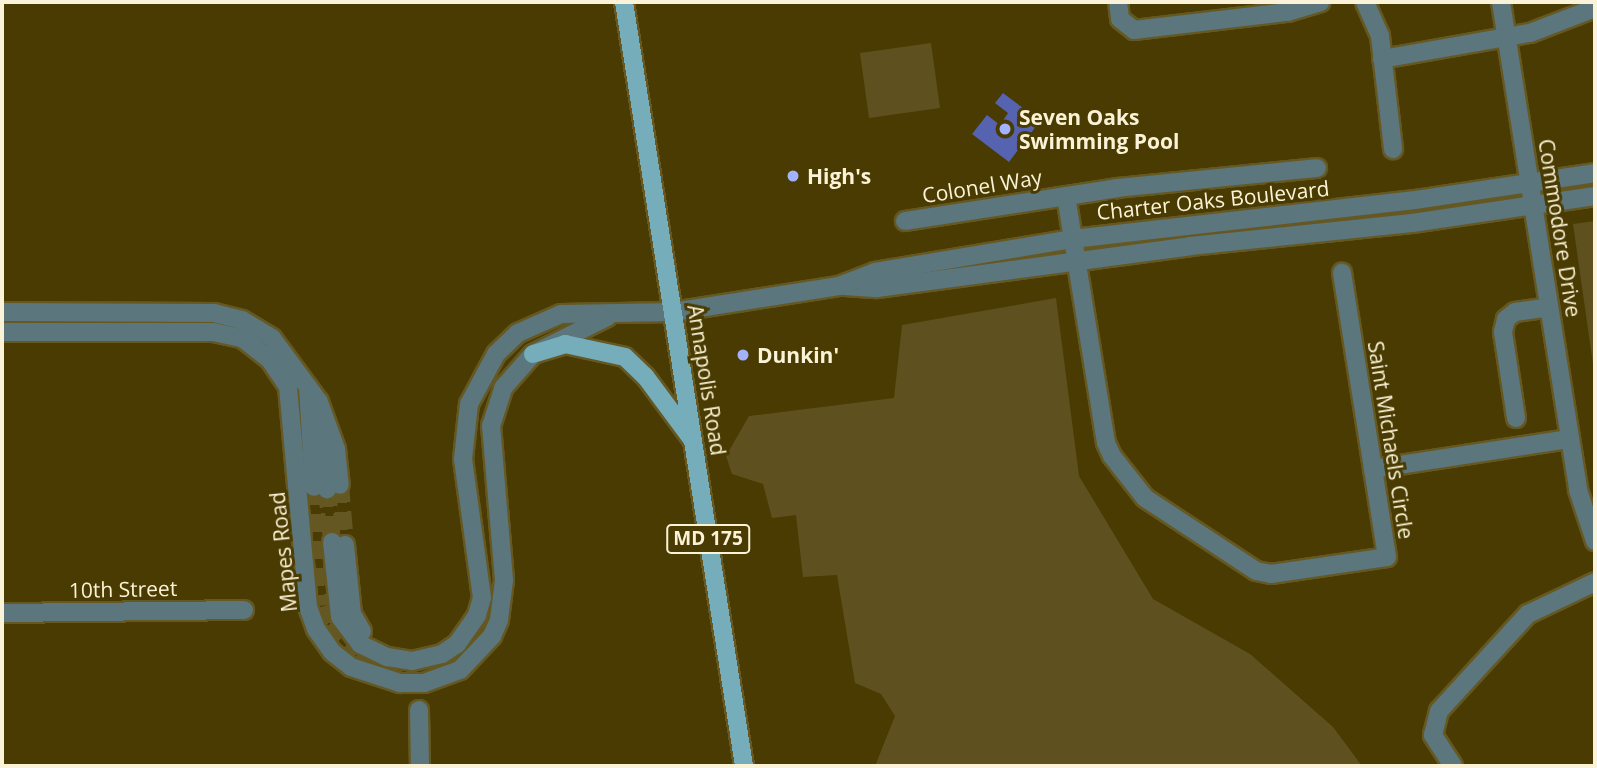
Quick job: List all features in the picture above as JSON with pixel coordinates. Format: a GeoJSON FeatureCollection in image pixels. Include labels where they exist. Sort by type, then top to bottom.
{"type":"FeatureCollection","features":[{"type":"Feature","properties":{"kind":"main road","name":"Annapolis Road"},"geometry":{"type":"LineString","coordinates":[[624,2],[744,766]]}},
{"type":"Feature","properties":{"kind":"main road"},"geometry":{"type":"LineString","coordinates":[[533,354],[565,344],[591,346],[625,357],[645,376],[693,441]]}},
{"type":"Feature","properties":{"kind":"street"},"geometry":{"type":"LineString","coordinates":[[1118,2],[1120,19],[1134,30],[1288,12],[1321,2]]}},
{"type":"Feature","properties":{"kind":"street"},"geometry":{"type":"LineString","coordinates":[[1364,2],[1377,22],[1392,149]]}},
{"type":"Feature","properties":{"kind":"street","name":"Commodore Drive"},"geometry":{"type":"LineString","coordinates":[[1501,2],[1569,439],[1578,490],[1595,541]]}},
{"type":"Feature","properties":{"kind":"street"},"geometry":{"type":"LineString","coordinates":[[1382,59],[1508,38],[1595,8]]}},
{"type":"Feature","properties":{"kind":"street","name":"Colonel Way"},"geometry":{"type":"LineString","coordinates":[[905,221],[1066,196],[1317,167]]}},
{"type":"Feature","properties":{"kind":"street","name":"Charter Oaks Boulevard"},"geometry":{"type":"LineString","coordinates":[[839,286],[875,272],[1073,239],[1530,184],[1595,173]]}},
{"type":"Feature","properties":{"kind":"street","name":"Charter Oaks Boulevard"},"geometry":{"type":"LineString","coordinates":[[673,312],[839,286],[877,288],[1077,260],[1533,206],[1595,195]]}},
{"type":"Feature","properties":{"kind":"street","name":"Colonel Way"},"geometry":{"type":"LineString","coordinates":[[1066,196],[1077,260]]}},
{"type":"Feature","properties":{"kind":"street","name":"Saint Michaels Circle"},"geometry":{"type":"LineString","coordinates":[[1077,260],[1106,443],[1124,475],[1145,498],[1243,564],[1271,574],[1387,557],[1342,273]]}},
{"type":"Feature","properties":{"kind":"street"},"geometry":{"type":"LineString","coordinates":[[1516,418],[1503,332],[1506,319],[1515,312],[1549,307]]}},
{"type":"Feature","properties":{"kind":"street","name":"Mapes Road"},"geometry":{"type":"LineString","coordinates":[[2,312],[223,315],[272,338],[308,387],[329,425],[327,487],[308,387]]}},
{"type":"Feature","properties":{"kind":"street","name":"Mapes Road"},"geometry":{"type":"LineString","coordinates":[[339,544],[352,614],[360,630],[412,662],[442,654],[457,644],[477,615],[482,576],[463,459],[469,404],[483,372],[518,333],[561,314],[673,312]]}},
{"type":"Feature","properties":{"kind":"street","name":"Mapes Road"},"geometry":{"type":"LineString","coordinates":[[2,332],[213,332],[242,338],[270,360],[288,387],[308,607],[316,629],[332,652],[351,667],[400,683],[424,683],[460,670],[492,636],[499,620],[504,580],[491,426],[503,388],[533,354],[613,314]]}},
{"type":"Feature","properties":{"kind":"street"},"geometry":{"type":"LineString","coordinates":[[1373,468],[1569,439]]}},
{"type":"Feature","properties":{"kind":"street"},"geometry":{"type":"LineString","coordinates":[[1453,766],[1433,734],[1439,711],[1528,614],[1595,582]]}},
{"type":"Feature","properties":{"kind":"street","name":"10th Street"},"geometry":{"type":"LineString","coordinates":[[2,613],[244,610]]}},
{"type":"Feature","properties":{"kind":"street"},"geometry":{"type":"LineString","coordinates":[[419,709],[420,766]]}},
{"type":"Feature","properties":{"kind":"shaded area"},"geometry":{"type":"Polygon","coordinates":[[[931,43],[940,108],[869,118],[860,53],[931,43]]]}},
{"type":"Feature","properties":{"kind":"shaded area"},"geometry":{"type":"Polygon","coordinates":[[[1595,221],[1595,378],[1573,224],[1595,221]]]}},
{"type":"Feature","properties":{"kind":"shaded area"},"geometry":{"type":"Polygon","coordinates":[[[1056,298],[1079,476],[1153,599],[1250,654],[1333,727],[1362,766],[875,766],[895,716],[881,694],[855,683],[837,575],[803,577],[796,515],[772,518],[763,484],[732,474],[726,456],[749,416],[894,398],[902,325],[1056,298]]]}},
{"type":"Feature","properties":{"kind":"water","name":"Seven Oaks Swimming Pool"},"geometry":{"type":"Polygon","coordinates":[[[1003,93],[1040,121],[1009,162],[972,134],[987,115],[1000,125],[1008,113],[995,103],[1003,93]]]}},
{"type":"Feature","properties":{"kind":"tunnel"},"geometry":{"type":"LineString","coordinates":[[340,485],[345,545]]}},
{"type":"Feature","properties":{"kind":"tunnel"},"geometry":{"type":"LineString","coordinates":[[314,487],[324,606],[330,624],[357,654],[396,666]]}},
{"type":"Feature","properties":{"kind":"tunnel"},"geometry":{"type":"LineString","coordinates":[[327,489],[332,542]]}},
{"type":"Feature","properties":{"kind":"place","name":"Seven Oaks Swimming Pool"},"geometry":{"type":"Point","coordinates":[1005,129]}},
{"type":"Feature","properties":{"kind":"place","name":"High's"},"geometry":{"type":"Point","coordinates":[793,176]}},
{"type":"Feature","properties":{"kind":"place","name":"Dunkin'"},"geometry":{"type":"Point","coordinates":[743,355]}}]}
